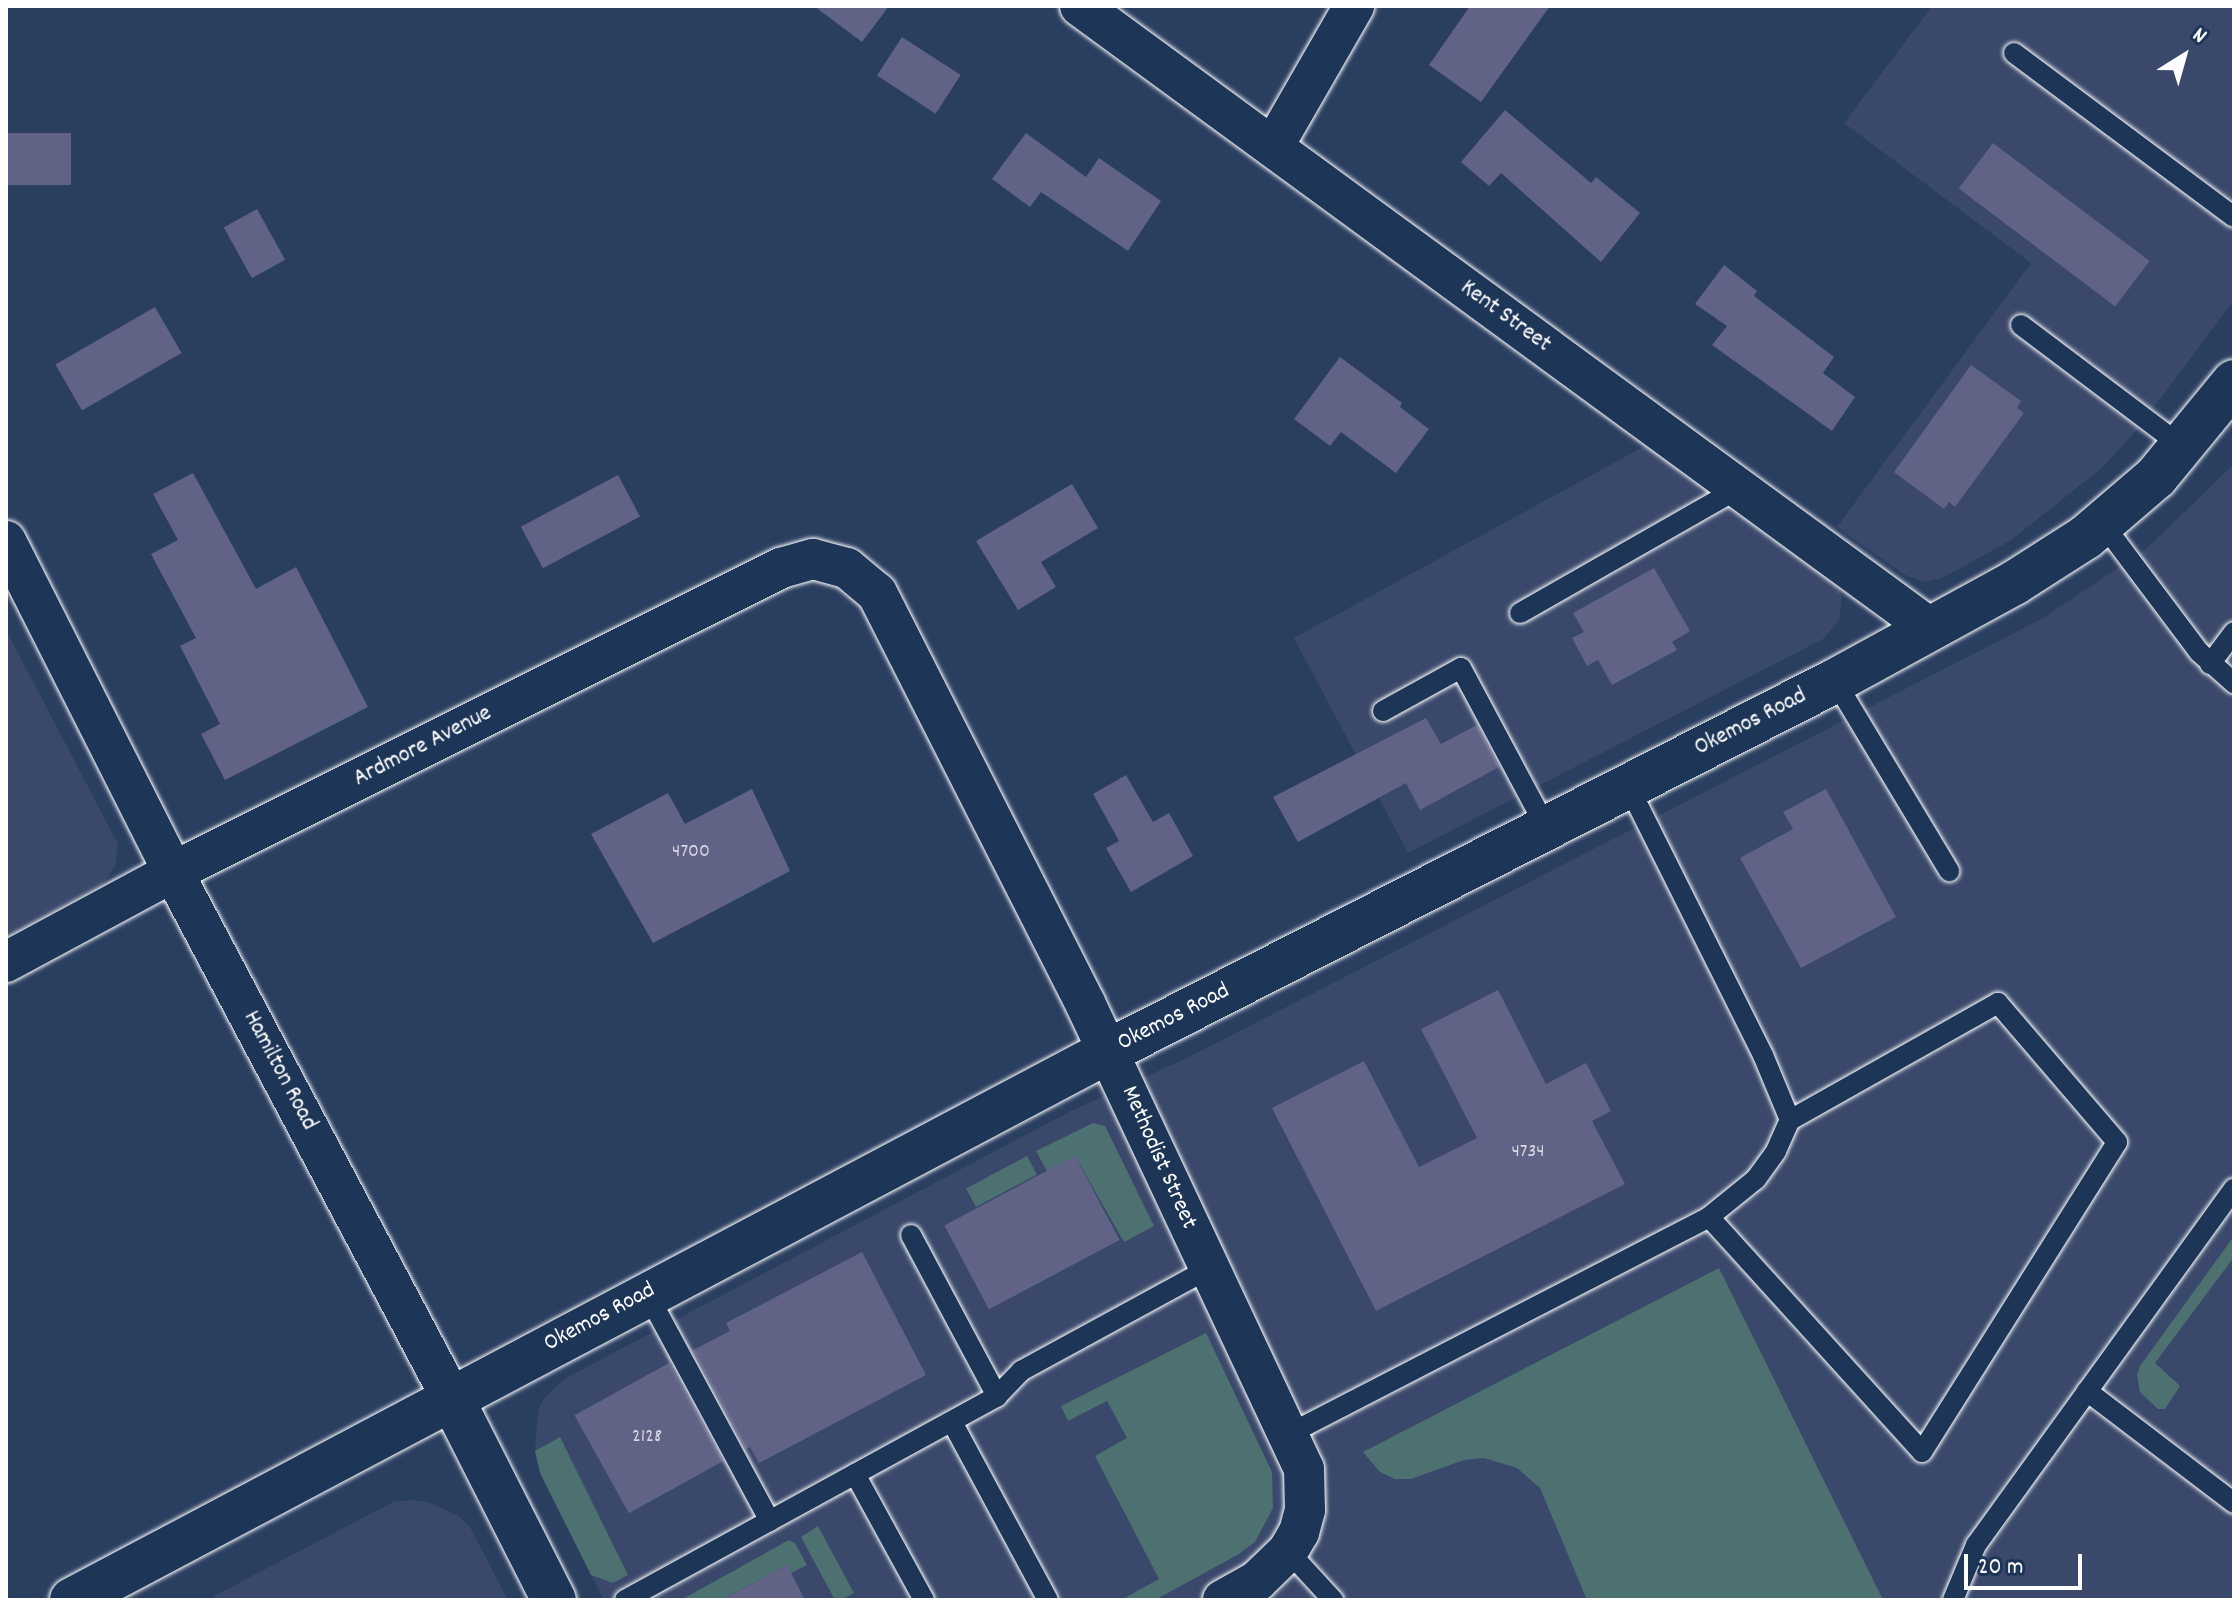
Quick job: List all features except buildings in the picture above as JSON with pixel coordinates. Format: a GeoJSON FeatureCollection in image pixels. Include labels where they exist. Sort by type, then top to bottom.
{"type":"FeatureCollection","features":[{"type":"Feature","properties":{"kind":"main road","name":"Okemos Road"},"geometry":{"type":"LineString","coordinates":[[72,1600],[1109,1051],[1835,681],[2014,583],[2103,524],[2183,447],[2234,382]]}},
{"type":"Feature","properties":{"kind":"main road","name":"Hamilton Road"},"geometry":{"type":"LineString","coordinates":[[453,1401],[554,1600]]}},
{"type":"Feature","properties":{"kind":"street","name":"Kent Street"},"geometry":{"type":"LineString","coordinates":[[1080,6],[1931,629]]}},
{"type":"Feature","properties":{"kind":"street"},"geometry":{"type":"LineString","coordinates":[[1273,147],[1354,6]]}},
{"type":"Feature","properties":{"kind":"street","name":"Hamilton Road"},"geometry":{"type":"LineString","coordinates":[[6,541],[173,872],[453,1401]]}},
{"type":"Feature","properties":{"kind":"street","name":"Ardmore Avenue"},"geometry":{"type":"LineString","coordinates":[[6,962],[173,872],[781,568],[813,559],[847,568]]}},
{"type":"Feature","properties":{"kind":"street","name":"Methodist Street"},"geometry":{"type":"LineString","coordinates":[[847,568],[877,593],[1109,1051],[1208,1269],[1304,1469],[1306,1490],[1299,1532],[1288,1551]]}},
{"type":"Feature","properties":{"kind":"street"},"geometry":{"type":"LineString","coordinates":[[1223,1600],[1257,1581],[1288,1551]]}},
{"type":"Feature","properties":{"kind":"lane"},"geometry":{"type":"LineString","coordinates":[[2014,53],[2234,217]]}},
{"type":"Feature","properties":{"kind":"lane"},"geometry":{"type":"LineString","coordinates":[[2021,325],[2183,447]]}},
{"type":"Feature","properties":{"kind":"lane"},"geometry":{"type":"LineString","coordinates":[[1520,613],[1739,488]]}},
{"type":"Feature","properties":{"kind":"lane"},"geometry":{"type":"LineString","coordinates":[[2103,524],[2210,664],[2234,683]]}},
{"type":"Feature","properties":{"kind":"lane"},"geometry":{"type":"LineString","coordinates":[[2210,664],[2234,632]]}},
{"type":"Feature","properties":{"kind":"lane"},"geometry":{"type":"LineString","coordinates":[[1383,711],[1461,668],[1546,827]]}},
{"type":"Feature","properties":{"kind":"lane"},"geometry":{"type":"LineString","coordinates":[[1835,681],[1949,871]]}},
{"type":"Feature","properties":{"kind":"lane"},"geometry":{"type":"LineString","coordinates":[[1628,785],[1763,1055],[1790,1120]]}},
{"type":"Feature","properties":{"kind":"lane"},"geometry":{"type":"LineString","coordinates":[[1287,1435],[1709,1217],[1756,1179],[1776,1151],[1790,1120],[1998,1003],[2117,1142],[1922,1452],[1709,1217]]}},
{"type":"Feature","properties":{"kind":"lane"},"geometry":{"type":"LineString","coordinates":[[1953,1600],[1976,1545],[2234,1189]]}},
{"type":"Feature","properties":{"kind":"lane"},"geometry":{"type":"LineString","coordinates":[[911,1235],[997,1396]]}},
{"type":"Feature","properties":{"kind":"lane"},"geometry":{"type":"LineString","coordinates":[[625,1600],[952,1422],[997,1396],[1021,1371],[1208,1269]]}},
{"type":"Feature","properties":{"kind":"lane"},"geometry":{"type":"LineString","coordinates":[[647,1293],[770,1521]]}},
{"type":"Feature","properties":{"kind":"lane"},"geometry":{"type":"LineString","coordinates":[[2087,1391],[2234,1503]]}},
{"type":"Feature","properties":{"kind":"lane"},"geometry":{"type":"LineString","coordinates":[[952,1422],[1048,1600]]}},
{"type":"Feature","properties":{"kind":"lane"},"geometry":{"type":"LineString","coordinates":[[855,1474],[924,1600]]}},
{"type":"Feature","properties":{"kind":"lane"},"geometry":{"type":"LineString","coordinates":[[1288,1551],[1333,1600]]}},
{"type":"Feature","properties":{"kind":"shaded area"},"geometry":{"type":"Polygon","coordinates":[[[1932,6],[2234,6],[2234,300],[2137,430],[2102,468],[2010,541],[1942,578],[1925,582],[1905,575],[1837,527],[2031,263],[1844,123],[1932,6]]]}},
{"type":"Feature","properties":{"kind":"shaded area"},"geometry":{"type":"Polygon","coordinates":[[[1654,441],[1838,585],[1842,597],[1839,621],[1823,639],[1408,853],[1294,638],[1654,441]]]}},
{"type":"Feature","properties":{"kind":"shaded area"},"geometry":{"type":"Polygon","coordinates":[[[2234,464],[2234,1600],[604,1600],[540,1473],[535,1451],[538,1411],[544,1398],[566,1378],[1069,1112],[1191,1056],[2043,618],[2146,549],[2234,464]]]}},
{"type":"Feature","properties":{"kind":"shaded area"},"geometry":{"type":"Polygon","coordinates":[[[6,630],[118,844],[115,866],[103,884],[6,937],[6,630]]]}},
{"type":"Feature","properties":{"kind":"shaded area"},"geometry":{"type":"Polygon","coordinates":[[[393,1502],[429,1502],[460,1517],[471,1529],[508,1600],[216,1600],[214,1596],[393,1502]]]}},
{"type":"Feature","properties":{"kind":"green space"},"geometry":{"type":"Polygon","coordinates":[[[1093,1123],[1105,1126],[1154,1226],[1124,1242],[1075,1156],[1047,1171],[1036,1151],[1093,1123]]]}},
{"type":"Feature","properties":{"kind":"green space"},"geometry":{"type":"Polygon","coordinates":[[[1027,1156],[1037,1175],[976,1207],[966,1188],[1027,1156]]]}},
{"type":"Feature","properties":{"kind":"green space"},"geometry":{"type":"Polygon","coordinates":[[[2234,1236],[2234,1257],[2155,1363],[2180,1386],[2165,1409],[2158,1409],[2140,1392],[2137,1375],[2140,1366],[2234,1236]]]}},
{"type":"Feature","properties":{"kind":"green space"},"geometry":{"type":"Polygon","coordinates":[[[1719,1268],[1883,1600],[1587,1600],[1540,1488],[1517,1468],[1484,1458],[1464,1460],[1411,1479],[1395,1479],[1380,1472],[1363,1452],[1719,1268]]]}},
{"type":"Feature","properties":{"kind":"green space"},"geometry":{"type":"Polygon","coordinates":[[[1206,1333],[1272,1472],[1273,1508],[1255,1542],[1239,1554],[1155,1600],[1121,1600],[1159,1579],[1095,1456],[1127,1438],[1107,1401],[1068,1421],[1061,1406],[1206,1333]]]}},
{"type":"Feature","properties":{"kind":"green space"},"geometry":{"type":"Polygon","coordinates":[[[560,1437],[628,1575],[613,1583],[591,1575],[540,1473],[535,1451],[560,1437]]]}},
{"type":"Feature","properties":{"kind":"green space"},"geometry":{"type":"Polygon","coordinates":[[[818,1526],[854,1593],[841,1600],[835,1600],[801,1537],[818,1526]]]}},
{"type":"Feature","properties":{"kind":"green space"},"geometry":{"type":"Polygon","coordinates":[[[789,1540],[795,1543],[807,1565],[791,1573],[787,1565],[721,1600],[681,1600],[789,1540]]]}}]}
